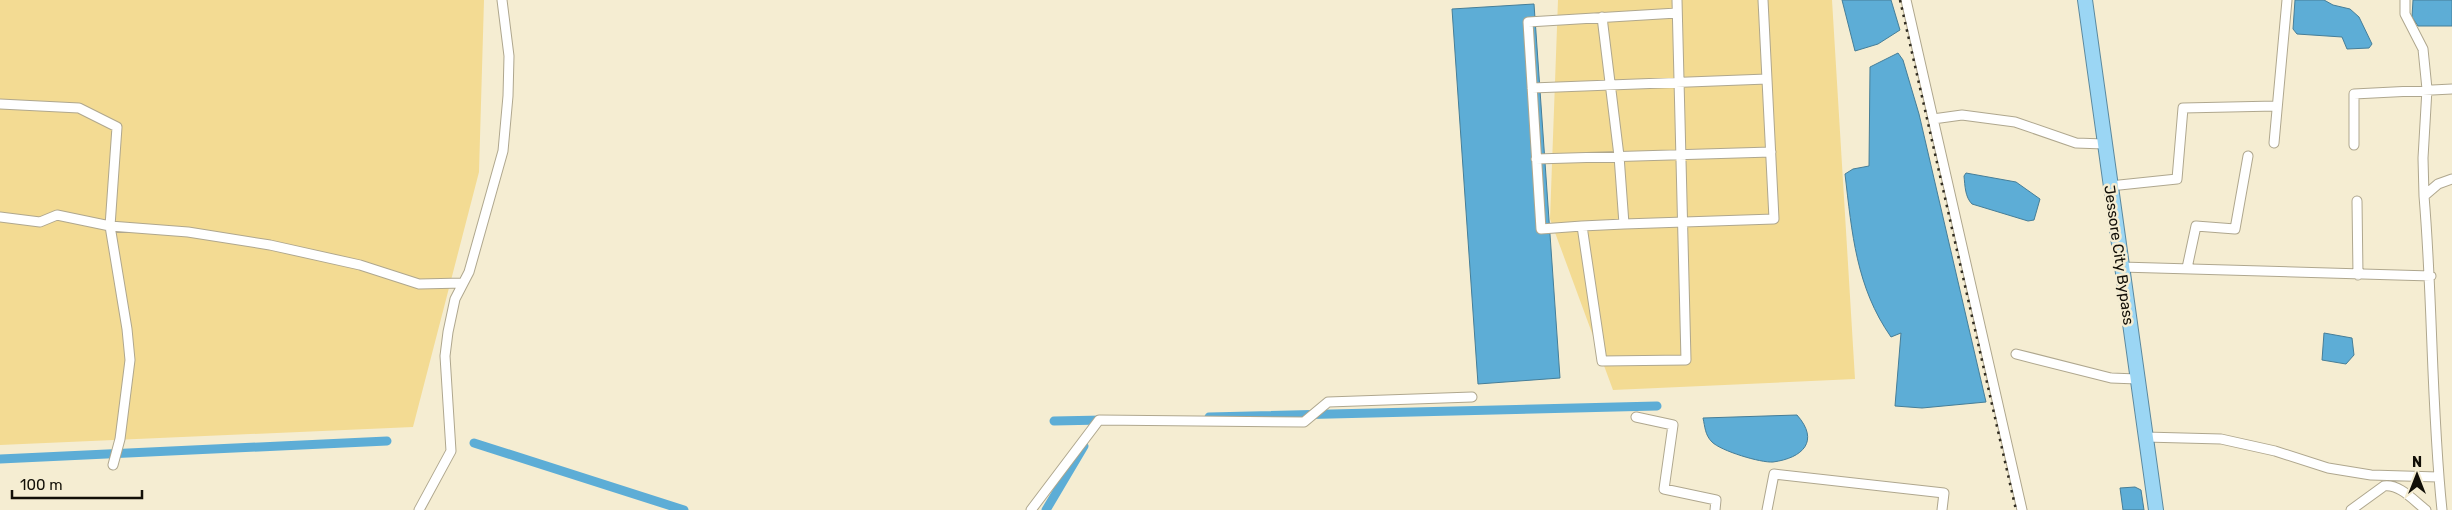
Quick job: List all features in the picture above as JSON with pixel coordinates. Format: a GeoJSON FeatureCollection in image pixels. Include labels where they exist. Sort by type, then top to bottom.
{"type":"FeatureCollection","features":[{"type":"Feature","properties":{"kind":"highway","name":"Jessore City Bypass"},"geometry":{"type":"LineString","coordinates":[[2085,0],[2156,510]]}},
{"type":"Feature","properties":{"kind":"street"},"geometry":{"type":"LineString","coordinates":[[419,510],[451,451],[445,356],[455,299],[463,283],[483,226],[503,151],[508,96],[509,56],[502,0]]}},
{"type":"Feature","properties":{"kind":"street"},"geometry":{"type":"LineString","coordinates":[[1582,226],[1602,361],[1686,360],[1677,0]]}},
{"type":"Feature","properties":{"kind":"street"},"geometry":{"type":"LineString","coordinates":[[1678,13],[1528,22],[1541,228],[1774,220],[1763,0]]}},
{"type":"Feature","properties":{"kind":"street"},"geometry":{"type":"LineString","coordinates":[[1906,0],[2022,510]]}},
{"type":"Feature","properties":{"kind":"street"},"geometry":{"type":"LineString","coordinates":[[2274,143],[2287,0]]}},
{"type":"Feature","properties":{"kind":"street"},"geometry":{"type":"LineString","coordinates":[[2405,0],[2405,14],[2423,50],[2427,89],[2423,158],[2424,196],[2431,276],[2438,476],[2442,510]]}},
{"type":"Feature","properties":{"kind":"street"},"geometry":{"type":"LineString","coordinates":[[1602,18],[1619,156],[1624,224]]}},
{"type":"Feature","properties":{"kind":"street"},"geometry":{"type":"LineString","coordinates":[[1532,88],[1767,79]]}},
{"type":"Feature","properties":{"kind":"street"},"geometry":{"type":"LineString","coordinates":[[2354,145],[2354,94],[2452,89]]}},
{"type":"Feature","properties":{"kind":"street"},"geometry":{"type":"LineString","coordinates":[[0,104],[79,108],[117,127],[110,226],[127,329],[130,360],[120,439],[113,465]]}},
{"type":"Feature","properties":{"kind":"street"},"geometry":{"type":"LineString","coordinates":[[2110,186],[2177,179],[2183,108],[2276,106]]}},
{"type":"Feature","properties":{"kind":"street"},"geometry":{"type":"LineString","coordinates":[[1933,118],[1962,115],[2015,122],[2076,143],[2104,144]]}},
{"type":"Feature","properties":{"kind":"street"},"geometry":{"type":"LineString","coordinates":[[1536,159],[1770,152]]}},
{"type":"Feature","properties":{"kind":"street"},"geometry":{"type":"LineString","coordinates":[[2187,268],[2196,226],[2235,229],[2248,156]]}},
{"type":"Feature","properties":{"kind":"street"},"geometry":{"type":"LineString","coordinates":[[2424,196],[2438,184],[2452,179]]}},
{"type":"Feature","properties":{"kind":"street"},"geometry":{"type":"LineString","coordinates":[[2357,201],[2358,275]]}},
{"type":"Feature","properties":{"kind":"street"},"geometry":{"type":"LineString","coordinates":[[0,217],[40,222],[57,214],[110,226],[188,232],[270,245],[360,265],[419,284],[463,283]]}},
{"type":"Feature","properties":{"kind":"street"},"geometry":{"type":"LineString","coordinates":[[2121,267],[2431,276]]}},
{"type":"Feature","properties":{"kind":"street"},"geometry":{"type":"LineString","coordinates":[[2016,354],[2111,378],[2137,378]]}},
{"type":"Feature","properties":{"kind":"street"},"geometry":{"type":"LineString","coordinates":[[1031,510],[1098,420],[1304,422],[1328,402],[1472,397]]}},
{"type":"Feature","properties":{"kind":"street"},"geometry":{"type":"LineString","coordinates":[[1636,417],[1673,425],[1664,489],[1716,500],[1715,510]]}},
{"type":"Feature","properties":{"kind":"street"},"geometry":{"type":"LineString","coordinates":[[2145,437],[2221,439],[2275,451],[2328,468],[2371,475],[2438,476]]}},
{"type":"Feature","properties":{"kind":"street"},"geometry":{"type":"LineString","coordinates":[[1767,510],[1774,474],[1944,492],[1942,510]]}},
{"type":"Feature","properties":{"kind":"street"},"geometry":{"type":"LineString","coordinates":[[2351,510],[2388,485],[2396,486],[2426,510]]}},
{"type":"Feature","properties":{"kind":"shaded area"},"geometry":{"type":"Polygon","coordinates":[[[0,0],[484,0],[479,172],[413,427],[0,445],[0,0]]]}},
{"type":"Feature","properties":{"kind":"shaded area"},"geometry":{"type":"Polygon","coordinates":[[[1558,0],[1832,0],[1855,379],[1613,390],[1550,219],[1558,0]]]}},
{"type":"Feature","properties":{"kind":"water"},"geometry":{"type":"Polygon","coordinates":[[[1842,0],[1891,0],[1900,30],[1878,44],[1855,51],[1842,0]]]}},
{"type":"Feature","properties":{"kind":"water"},"geometry":{"type":"Polygon","coordinates":[[[2295,0],[2324,0],[2333,5],[2350,9],[2359,17],[2372,44],[2369,48],[2347,49],[2342,37],[2297,34],[2293,29],[2295,0]]]}},
{"type":"Feature","properties":{"kind":"water"},"geometry":{"type":"Polygon","coordinates":[[[2413,0],[2452,0],[2452,26],[2418,26],[2412,17],[2413,0]]]}},
{"type":"Feature","properties":{"kind":"water"},"geometry":{"type":"Polygon","coordinates":[[[1534,4],[1560,378],[1478,384],[1452,9],[1534,4]]]}},
{"type":"Feature","properties":{"kind":"water"},"geometry":{"type":"Polygon","coordinates":[[[1898,53],[1903,60],[1919,114],[1986,402],[1922,408],[1895,406],[1901,333],[1891,337],[1870,299],[1853,238],[1845,174],[1853,169],[1869,166],[1870,67],[1898,53]]]}},
{"type":"Feature","properties":{"kind":"water"},"geometry":{"type":"Polygon","coordinates":[[[1966,173],[2016,182],[2040,199],[2034,220],[2028,221],[1972,204],[1966,191],[1964,176],[1966,173]]]}},
{"type":"Feature","properties":{"kind":"water"},"geometry":{"type":"Polygon","coordinates":[[[2324,333],[2352,338],[2354,355],[2346,364],[2322,360],[2324,333]]]}},
{"type":"Feature","properties":{"kind":"water"},"geometry":{"type":"Polygon","coordinates":[[[1797,415],[1804,424],[1807,433],[1805,447],[1793,457],[1773,462],[1741,456],[1712,442],[1708,437],[1703,418],[1797,415]]]}},
{"type":"Feature","properties":{"kind":"water"},"geometry":{"type":"Polygon","coordinates":[[[2135,487],[2141,490],[2144,510],[2123,510],[2120,488],[2135,487]]]}},
{"type":"Feature","properties":{"kind":"waterway"},"geometry":{"type":"LineString","coordinates":[[1209,417],[1657,406]]}},
{"type":"Feature","properties":{"kind":"waterway"},"geometry":{"type":"LineString","coordinates":[[1054,421],[1103,420]]}},
{"type":"Feature","properties":{"kind":"waterway"},"geometry":{"type":"LineString","coordinates":[[0,459],[387,441]]}},
{"type":"Feature","properties":{"kind":"waterway"},"geometry":{"type":"LineString","coordinates":[[474,443],[684,510]]}},
{"type":"Feature","properties":{"kind":"waterway"},"geometry":{"type":"LineString","coordinates":[[1046,510],[1084,446]]}},
{"type":"Feature","properties":{"kind":"railway"},"geometry":{"type":"LineString","coordinates":[[1900,0],[2016,510]]}}]}
